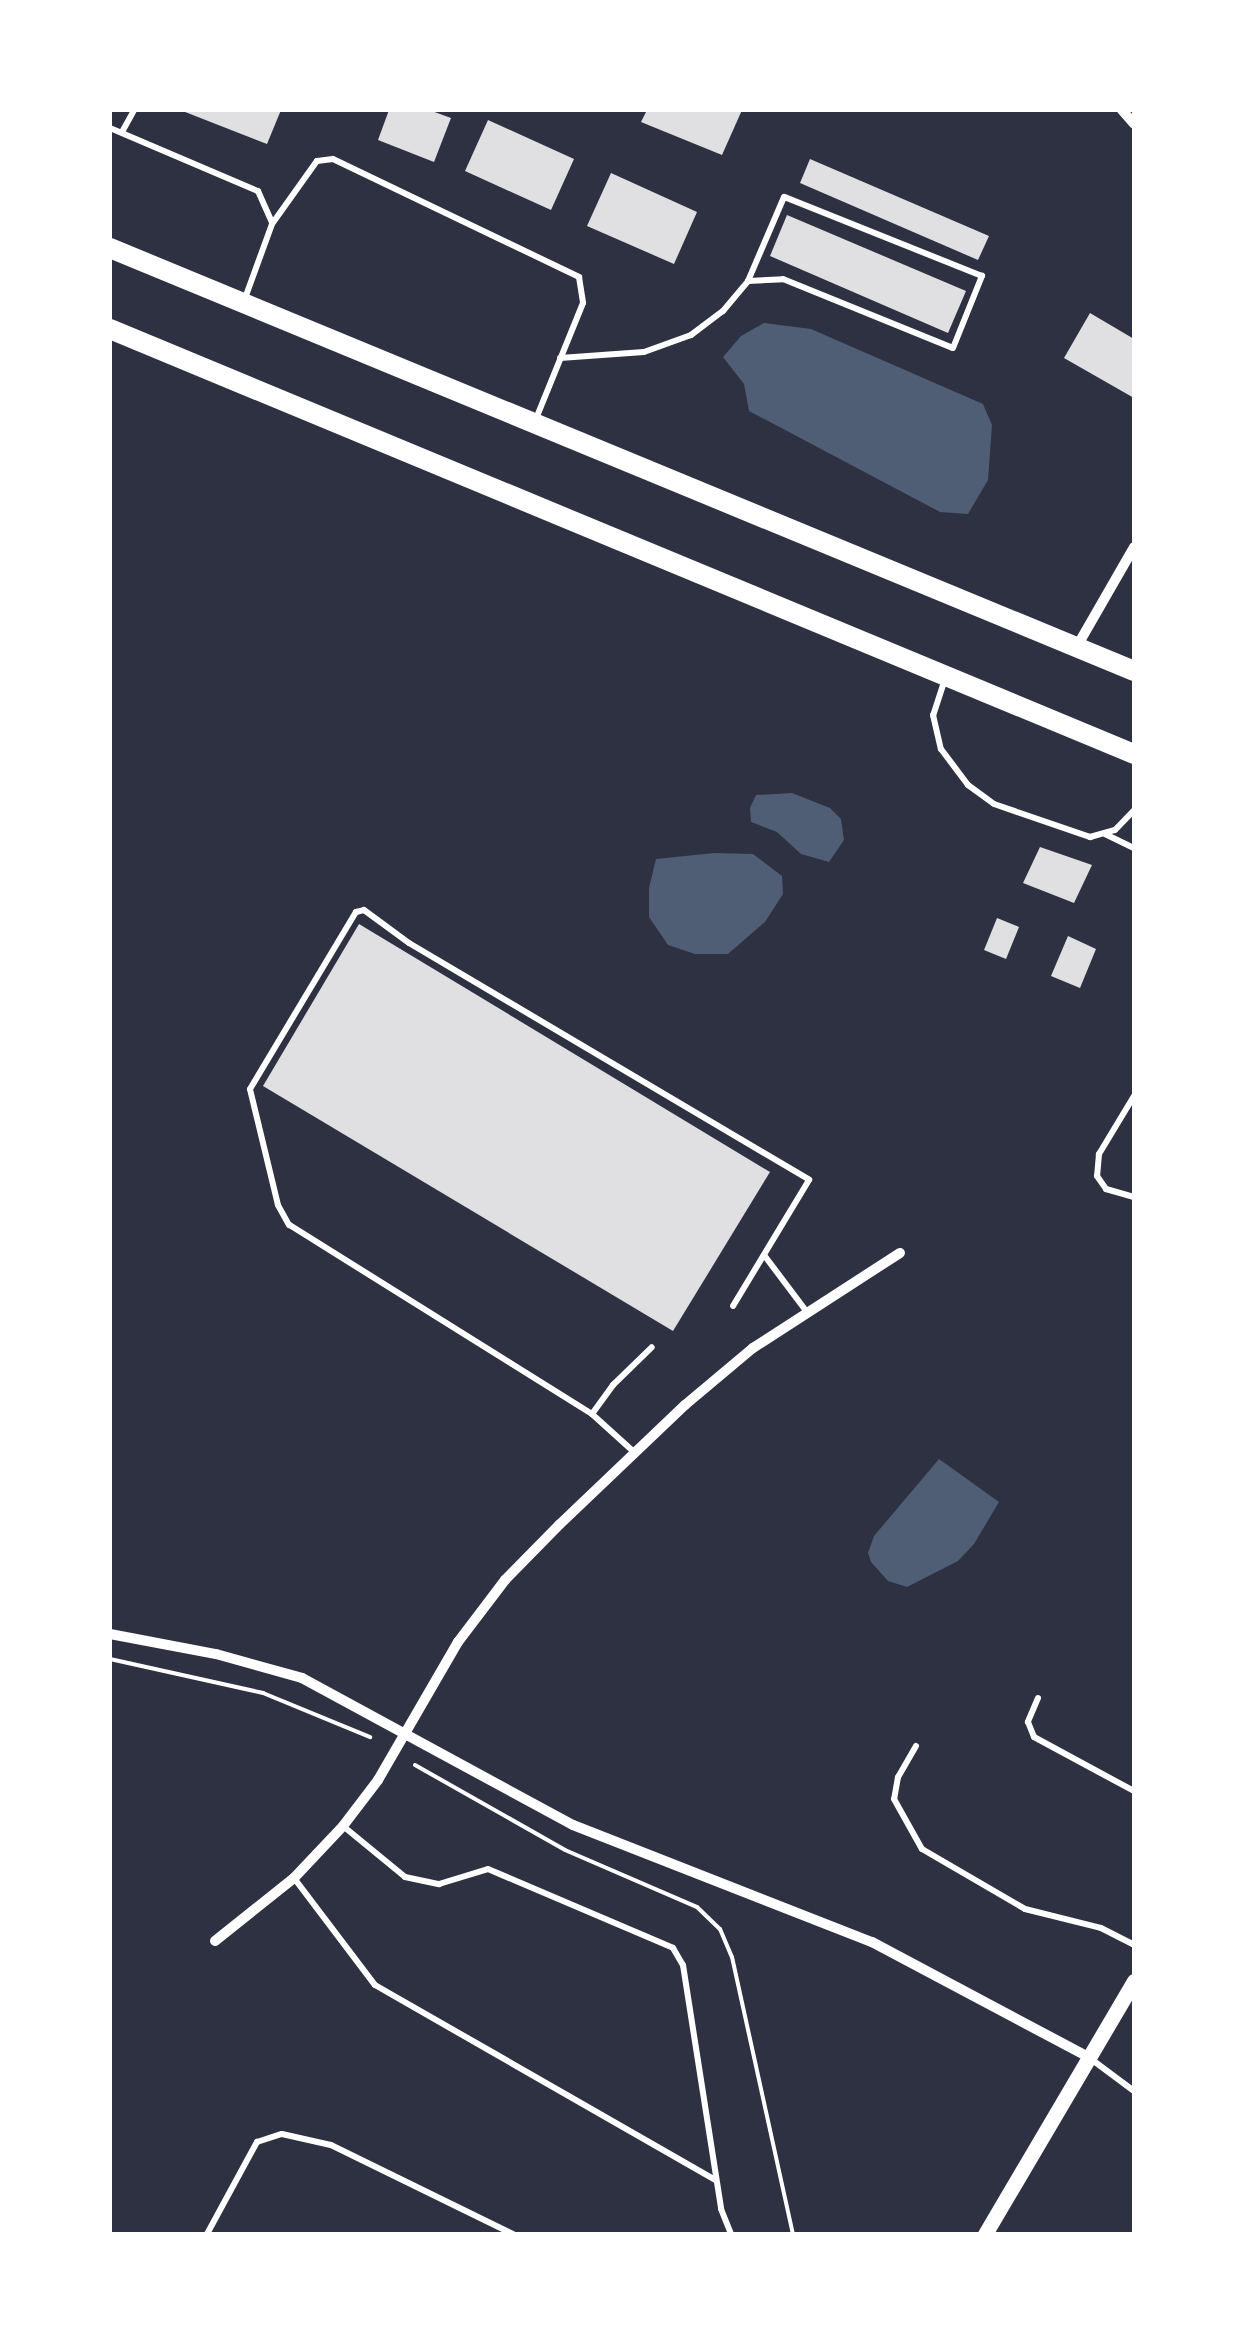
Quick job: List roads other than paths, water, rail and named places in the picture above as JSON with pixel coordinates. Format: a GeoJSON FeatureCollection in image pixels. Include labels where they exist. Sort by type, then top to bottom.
{"type":"FeatureCollection","features":[{"type":"Feature","properties":{"kind":"highway"},"geometry":{"type":"LineString","coordinates":[[110,248],[1134,671]]}},
{"type":"Feature","properties":{"kind":"highway"},"geometry":{"type":"LineString","coordinates":[[110,329],[1134,754]]}},
{"type":"Feature","properties":{"kind":"street"},"geometry":{"type":"LineString","coordinates":[[1122,110],[1134,124]]}},
{"type":"Feature","properties":{"kind":"street"},"geometry":{"type":"LineString","coordinates":[[1076,648],[1134,547]]}},
{"type":"Feature","properties":{"kind":"street"},"geometry":{"type":"LineString","coordinates":[[215,1941],[294,1878],[343,1826],[378,1780],[458,1642],[505,1580],[635,1453],[753,1348],[900,1254]]}},
{"type":"Feature","properties":{"kind":"street"},"geometry":{"type":"LineString","coordinates":[[110,1634],[216,1654],[302,1678],[573,1826],[872,1942],[1090,2058]]}},
{"type":"Feature","properties":{"kind":"street"},"geometry":{"type":"LineString","coordinates":[[986,2234],[1134,1982]]}},
{"type":"Feature","properties":{"kind":"lane"},"geometry":{"type":"LineString","coordinates":[[122,132],[134,110]]}},
{"type":"Feature","properties":{"kind":"lane"},"geometry":{"type":"LineString","coordinates":[[110,128],[258,192],[272,224]]}},
{"type":"Feature","properties":{"kind":"lane"},"geometry":{"type":"LineString","coordinates":[[243,302],[272,224],[317,161],[333,159],[579,277],[583,302],[535,422]]}},
{"type":"Feature","properties":{"kind":"lane"},"geometry":{"type":"LineString","coordinates":[[560,358],[644,352],[690,335],[723,311],[748,281],[784,197],[982,276],[952,348],[782,279],[748,281]]}},
{"type":"Feature","properties":{"kind":"lane"},"geometry":{"type":"LineString","coordinates":[[946,676],[933,715],[941,749],[968,785],[994,804],[1090,837],[1116,830],[1134,810]]}},
{"type":"Feature","properties":{"kind":"lane"},"geometry":{"type":"LineString","coordinates":[[1104,833],[1134,848]]}},
{"type":"Feature","properties":{"kind":"lane"},"geometry":{"type":"LineString","coordinates":[[635,1453],[592,1414],[289,1225],[278,1206],[250,1089],[356,912],[364,910],[409,943],[809,1180],[732,1306]]}},
{"type":"Feature","properties":{"kind":"lane"},"geometry":{"type":"LineString","coordinates":[[1134,1096],[1099,1154],[1097,1176],[1106,1189],[1134,1197]]}},
{"type":"Feature","properties":{"kind":"lane"},"geometry":{"type":"LineString","coordinates":[[763,1254],[808,1314]]}},
{"type":"Feature","properties":{"kind":"lane"},"geometry":{"type":"LineString","coordinates":[[592,1414],[612,1385],[652,1347]]}},
{"type":"Feature","properties":{"kind":"lane"},"geometry":{"type":"LineString","coordinates":[[1038,1698],[1028,1726],[1034,1738],[1134,1792]]}},
{"type":"Feature","properties":{"kind":"lane"},"geometry":{"type":"LineString","coordinates":[[916,1746],[898,1777],[894,1799],[922,1850],[1026,1909],[1101,1928],[1134,1945]]}},
{"type":"Feature","properties":{"kind":"lane"},"geometry":{"type":"LineString","coordinates":[[343,1826],[405,1877],[439,1884],[488,1869],[673,1948],[683,1966],[717,2181],[731,2234]]}},
{"type":"Feature","properties":{"kind":"lane"},"geometry":{"type":"LineString","coordinates":[[294,1878],[375,1984],[717,2181]]}},
{"type":"Feature","properties":{"kind":"lane"},"geometry":{"type":"LineString","coordinates":[[1090,2058],[1134,2091]]}},
{"type":"Feature","properties":{"kind":"lane"},"geometry":{"type":"LineString","coordinates":[[207,2234],[256,2142],[282,2134],[331,2144],[513,2234]]}},
{"type":"Feature","properties":{"kind":"water"},"geometry":{"type":"Polygon","coordinates":[[[764,323],[811,329],[983,404],[992,425],[988,480],[968,514],[940,512],[749,411],[744,384],[723,357],[741,336],[764,323]]]}},
{"type":"Feature","properties":{"kind":"water"},"geometry":{"type":"Polygon","coordinates":[[[792,793],[830,808],[841,819],[844,840],[829,862],[801,854],[777,832],[751,822],[750,808],[756,795],[792,793]]]}},
{"type":"Feature","properties":{"kind":"water"},"geometry":{"type":"Polygon","coordinates":[[[714,853],[753,854],[782,876],[783,894],[765,922],[728,954],[695,954],[668,945],[649,917],[649,888],[656,859],[714,853]]]}},
{"type":"Feature","properties":{"kind":"water"},"geometry":{"type":"Polygon","coordinates":[[[939,1459],[999,1502],[974,1544],[958,1561],[907,1587],[888,1581],[868,1553],[874,1536],[939,1459]]]}}]}
